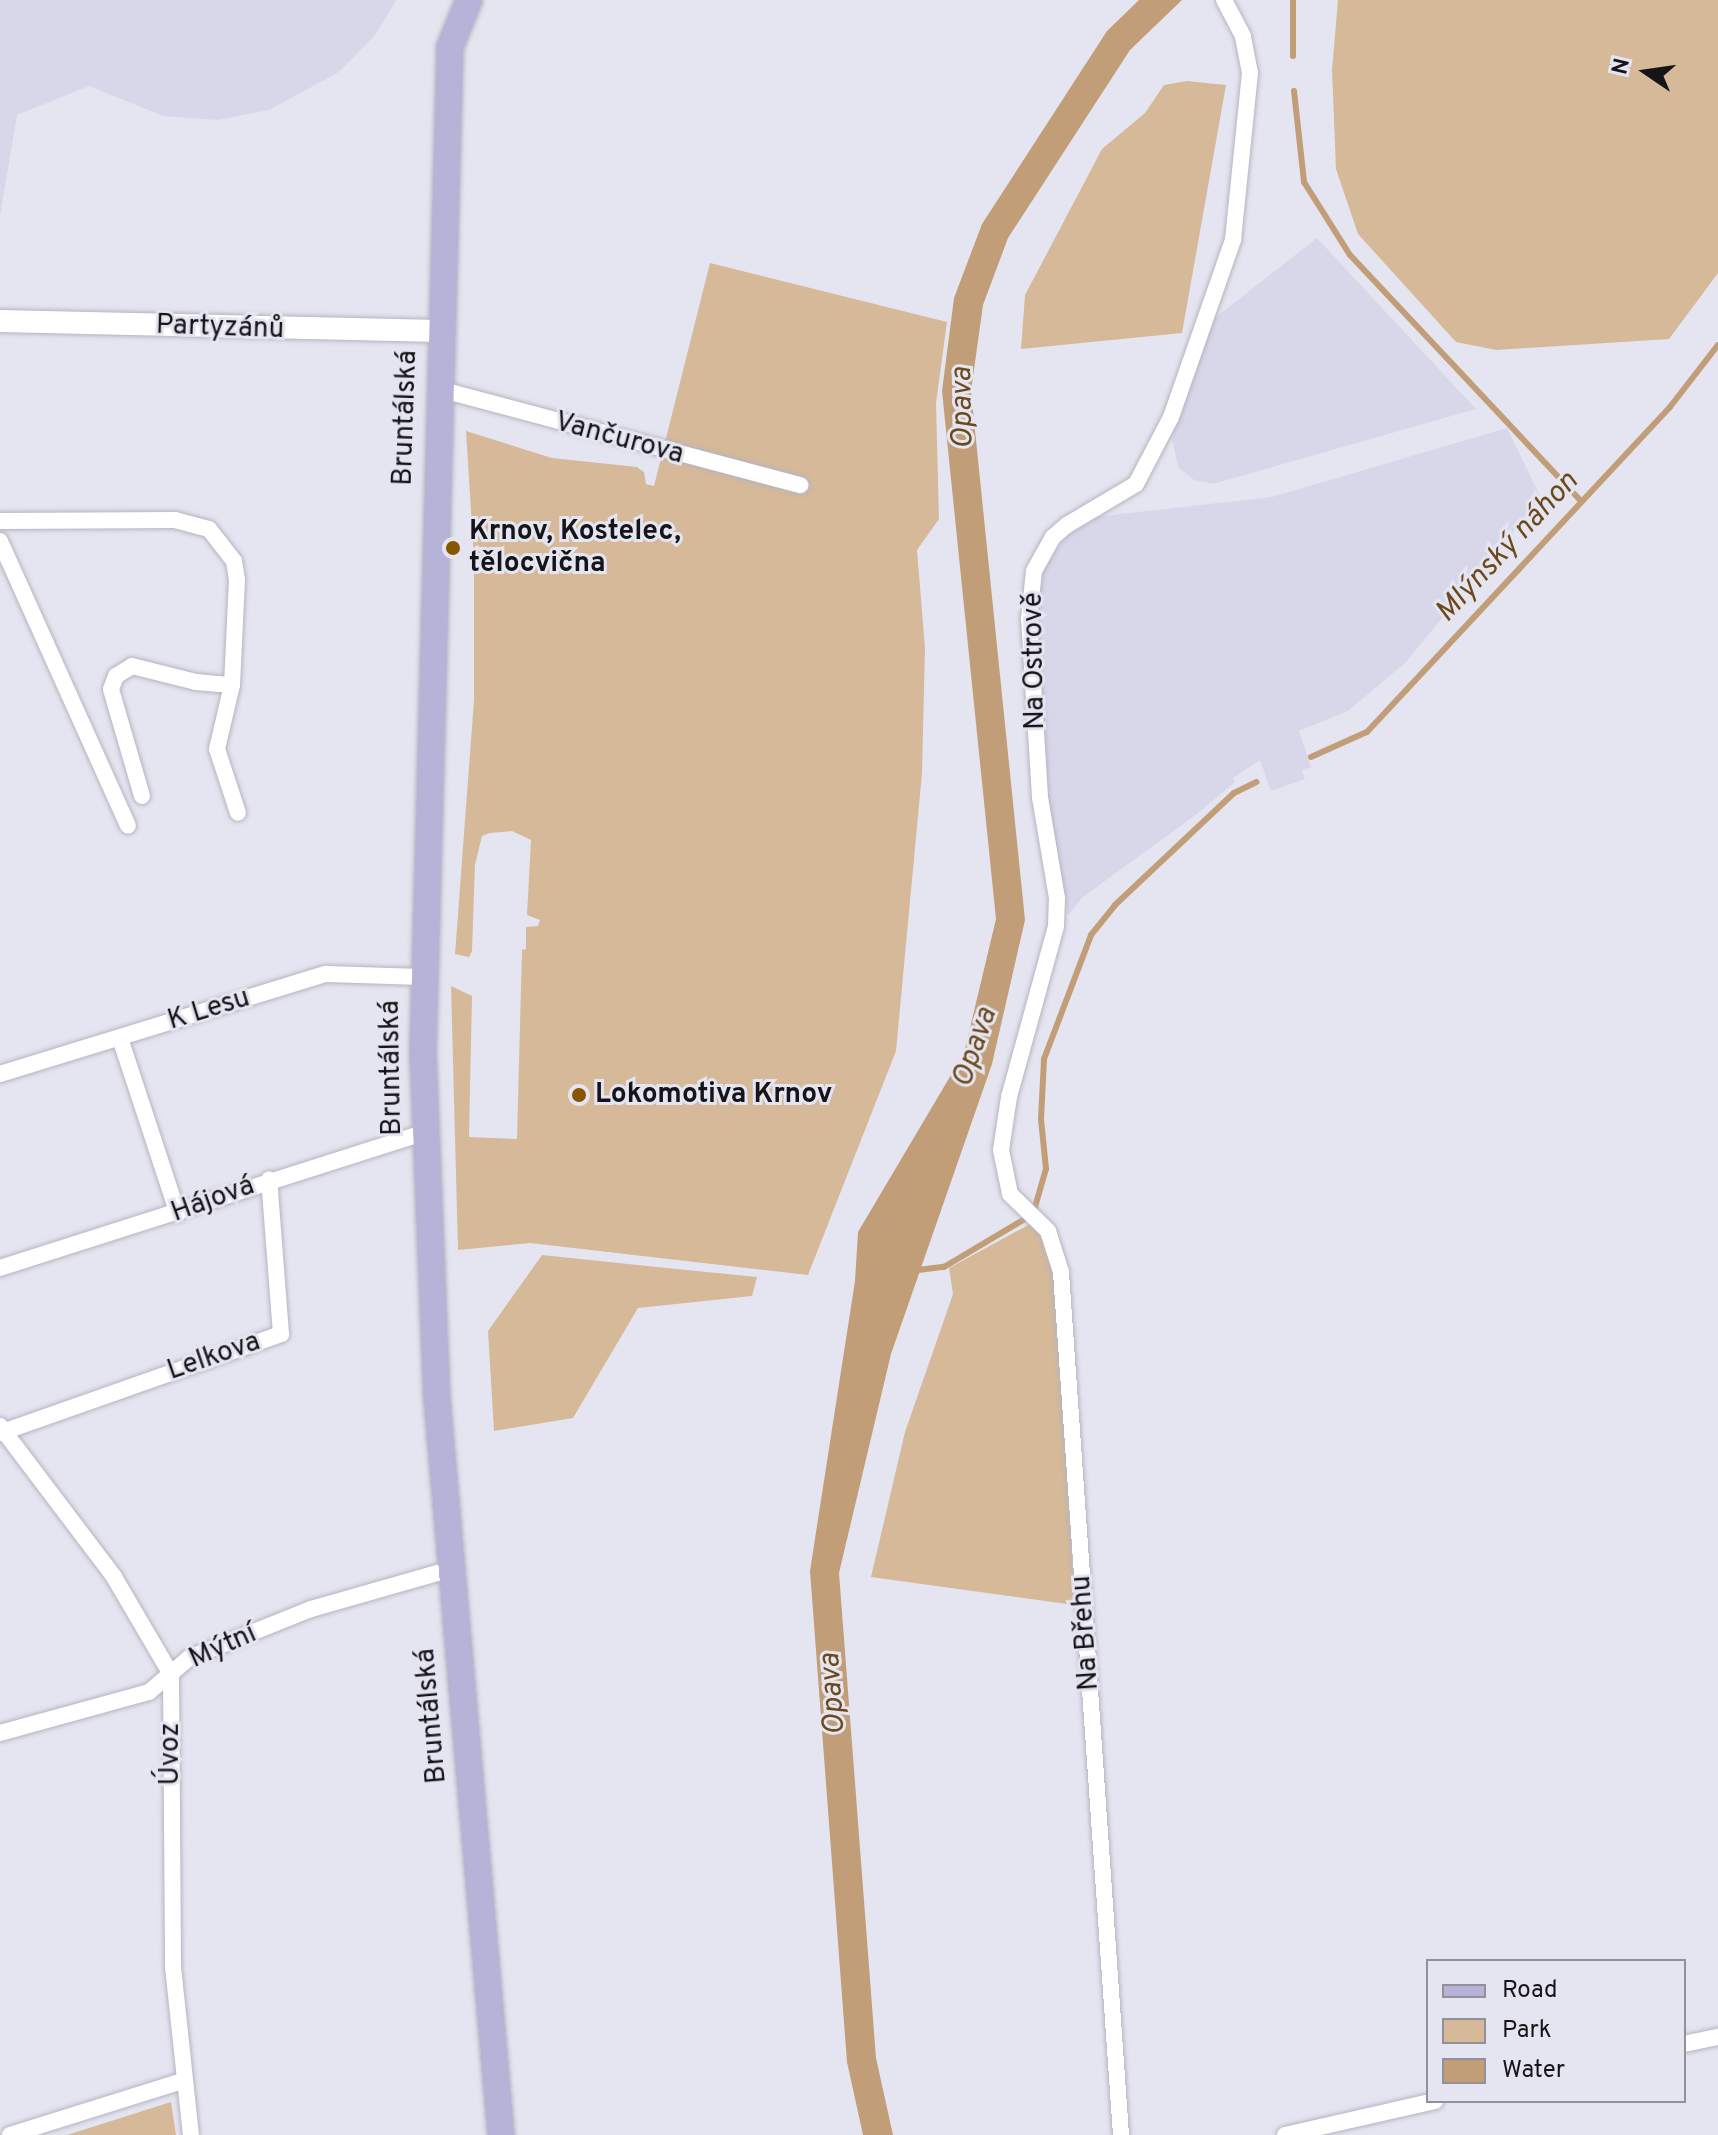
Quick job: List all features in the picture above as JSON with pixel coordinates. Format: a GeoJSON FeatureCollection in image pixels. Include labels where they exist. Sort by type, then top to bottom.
{"type":"FeatureCollection","features":[{"type":"Feature","properties":{"kind":"main road","name":"Bruntálská"},"geometry":{"type":"LineString","coordinates":[[469,0],[450,47],[422,977],[430,1277],[451,1569],[501,2135]]}},
{"type":"Feature","properties":{"kind":"street","name":"Na Ostrově"},"geometry":{"type":"LineString","coordinates":[[1001,1150],[1009,1097],[1056,926],[1030,649],[1034,571],[1060,531],[1136,484],[1171,417],[1233,240],[1250,73],[1243,36],[1225,1]]}},
{"type":"Feature","properties":{"kind":"street","name":"Partyzánů"},"geometry":{"type":"LineString","coordinates":[[0,321],[440,331]]}},
{"type":"Feature","properties":{"kind":"street","name":"Vančurova"},"geometry":{"type":"LineString","coordinates":[[439,389],[800,485]]}},
{"type":"Feature","properties":{"kind":"street"},"geometry":{"type":"LineString","coordinates":[[0,521],[175,520],[209,529],[234,561],[237,579],[232,685],[217,749],[238,813]]}},
{"type":"Feature","properties":{"kind":"street"},"geometry":{"type":"LineString","coordinates":[[0,541],[128,826]]}},
{"type":"Feature","properties":{"kind":"street"},"geometry":{"type":"LineString","coordinates":[[142,796],[111,689],[116,676],[132,666],[196,682],[232,685]]}},
{"type":"Feature","properties":{"kind":"street","name":"K Lesu"},"geometry":{"type":"LineString","coordinates":[[0,1074],[326,974],[422,977]]}},
{"type":"Feature","properties":{"kind":"street"},"geometry":{"type":"LineString","coordinates":[[120,1038],[178,1214]]}},
{"type":"Feature","properties":{"kind":"street","name":"Hájová"},"geometry":{"type":"LineString","coordinates":[[0,1268],[178,1214],[269,1179],[426,1132]]}},
{"type":"Feature","properties":{"kind":"street","name":"Na Břehu"},"geometry":{"type":"LineString","coordinates":[[1001,1150],[1003,1178],[1019,1205],[1048,1231],[1061,1272],[1121,2135]]}},
{"type":"Feature","properties":{"kind":"street","name":"Lelkova"},"geometry":{"type":"LineString","coordinates":[[1,1430],[281,1334],[269,1179]]}},
{"type":"Feature","properties":{"kind":"street"},"geometry":{"type":"LineString","coordinates":[[1,1430],[114,1577],[171,1674]]}},
{"type":"Feature","properties":{"kind":"street","name":"Mýtní"},"geometry":{"type":"LineString","coordinates":[[0,1733],[149,1692],[189,1658],[311,1609],[451,1569]]}},
{"type":"Feature","properties":{"kind":"street","name":"Úvoz"},"geometry":{"type":"LineString","coordinates":[[171,1674],[173,1967],[191,2135]]}},
{"type":"Feature","properties":{"kind":"street"},"geometry":{"type":"LineString","coordinates":[[1686,2044],[1718,2037]]}},
{"type":"Feature","properties":{"kind":"street"},"geometry":{"type":"LineString","coordinates":[[10,2135],[185,2080]]}},
{"type":"Feature","properties":{"kind":"street"},"geometry":{"type":"LineString","coordinates":[[1285,2135],[1426,2103]]}},
{"type":"Feature","properties":{"kind":"shaded area"},"geometry":{"type":"Polygon","coordinates":[[[0,0],[396,0],[376,34],[339,72],[269,110],[217,120],[163,116],[89,86],[17,115],[0,216],[0,0]]]}},
{"type":"Feature","properties":{"kind":"shaded area"},"geometry":{"type":"Polygon","coordinates":[[[1317,238],[1476,409],[1213,484],[1194,480],[1178,467],[1172,438],[1212,320],[1317,238]]]}},
{"type":"Feature","properties":{"kind":"shaded area"},"geometry":{"type":"Polygon","coordinates":[[[1507,428],[1541,498],[1405,663],[1348,711],[1299,731],[1311,767],[1302,770],[1305,779],[1271,791],[1260,760],[1233,778],[1235,782],[1197,814],[1083,897],[1068,915],[1046,793],[1033,631],[1039,570],[1069,534],[1093,517],[1272,497],[1507,428]]]}},
{"type":"Feature","properties":{"kind":"green space"},"geometry":{"type":"Polygon","coordinates":[[[1338,0],[1718,0],[1718,273],[1669,339],[1496,350],[1456,342],[1358,234],[1336,169],[1332,70],[1338,0]]]}},
{"type":"Feature","properties":{"kind":"green space"},"geometry":{"type":"Polygon","coordinates":[[[1187,81],[1226,85],[1182,333],[1021,349],[1025,295],[1102,149],[1145,113],[1164,85],[1187,81]]]}},
{"type":"Feature","properties":{"kind":"green space"},"geometry":{"type":"Polygon","coordinates":[[[710,263],[947,322],[936,403],[939,519],[917,550],[925,648],[922,773],[896,1051],[808,1275],[530,1243],[458,1250],[451,986],[472,996],[469,1137],[517,1139],[522,950],[526,949],[526,927],[538,926],[540,920],[527,915],[531,840],[512,831],[482,836],[475,865],[472,951],[469,957],[455,954],[474,700],[474,559],[466,431],[552,458],[637,467],[644,472],[646,484],[654,486],[710,263]]]}},
{"type":"Feature","properties":{"kind":"green space"},"geometry":{"type":"Polygon","coordinates":[[[1032,1223],[1043,1236],[1055,1269],[1075,1605],[871,1577],[905,1432],[953,1294],[949,1268],[1032,1223]]]}},
{"type":"Feature","properties":{"kind":"green space"},"geometry":{"type":"Polygon","coordinates":[[[542,1255],[757,1277],[752,1296],[638,1308],[573,1418],[494,1431],[488,1331],[542,1255]]]}},
{"type":"Feature","properties":{"kind":"green space"},"geometry":{"type":"Polygon","coordinates":[[[171,2102],[176,2135],[67,2135],[171,2102]]]}},
{"type":"Feature","properties":{"kind":"water","name":"Opava"},"geometry":{"type":"Polygon","coordinates":[[[1139,0],[1182,0],[1130,50],[1008,238],[983,305],[971,391],[1025,920],[992,1064],[891,1354],[839,1573],[876,2058],[893,2135],[863,2135],[847,2062],[810,1571],[855,1281],[858,1232],[964,1053],[996,919],[942,391],[954,298],[982,224],[1107,31],[1139,0]]]}},
{"type":"Feature","properties":{"kind":"waterway"},"geometry":{"type":"LineString","coordinates":[[1293,0],[1293,56]]}},
{"type":"Feature","properties":{"kind":"waterway"},"geometry":{"type":"LineString","coordinates":[[1294,91],[1304,182],[1350,255],[1580,500]]}},
{"type":"Feature","properties":{"kind":"waterway","name":"Mlýnský náhon"},"geometry":{"type":"LineString","coordinates":[[1311,757],[1367,732],[1670,407],[1718,345]]}},
{"type":"Feature","properties":{"kind":"waterway","name":"Mlýnský náhon"},"geometry":{"type":"LineString","coordinates":[[918,1270],[944,1267],[1023,1220],[1035,1207],[1046,1169],[1041,1119],[1044,1059],[1091,935],[1115,905],[1234,793],[1257,782]]}},
{"type":"Feature","properties":{"kind":"place","name":"Krnov, Kostelec, tělocvična"},"geometry":{"type":"Point","coordinates":[453,548]}},
{"type":"Feature","properties":{"kind":"place","name":"Lokomotiva Krnov"},"geometry":{"type":"Point","coordinates":[579,1095]}}]}
